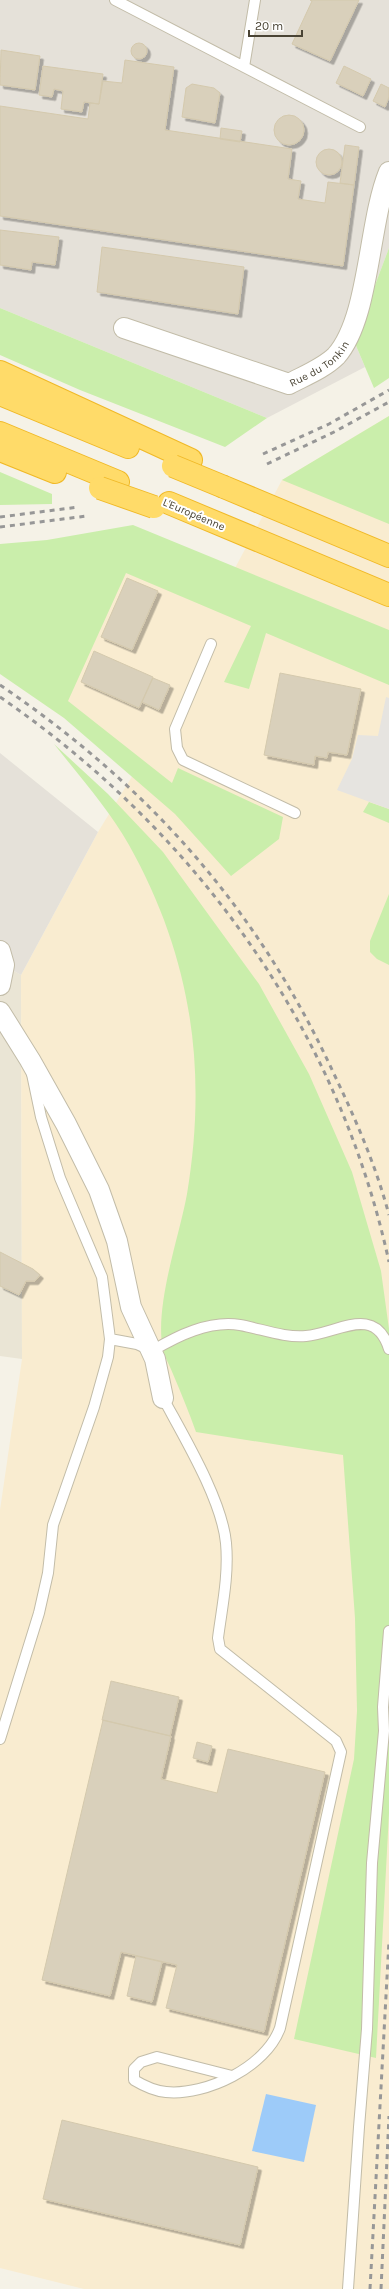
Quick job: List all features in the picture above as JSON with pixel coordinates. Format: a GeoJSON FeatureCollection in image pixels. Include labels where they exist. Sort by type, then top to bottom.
{"type":"FeatureCollection","features":[{"type":"Feature","properties":{"kind":"highway"},"geometry":{"type":"LineString","coordinates":[[0,372],[182,463],[389,556]]}},
{"type":"Feature","properties":{"kind":"highway"},"geometry":{"type":"LineString","coordinates":[[0,394],[182,463]]}},
{"type":"Feature","properties":{"kind":"highway"},"geometry":{"type":"LineString","coordinates":[[0,433],[109,485]]}},
{"type":"Feature","properties":{"kind":"highway"},"geometry":{"type":"LineString","coordinates":[[0,450],[109,485],[389,595]]}},
{"type":"Feature","properties":{"kind":"street","name":"Rue du Tonkin"},"geometry":{"type":"LineString","coordinates":[[124,328],[289,384],[321,367],[341,350],[355,320],[361,299],[377,208],[389,172]]}},
{"type":"Feature","properties":{"kind":"street"},"geometry":{"type":"LineString","coordinates":[[0,951],[4,965],[0,985]]}},
{"type":"Feature","properties":{"kind":"street"},"geometry":{"type":"LineString","coordinates":[[0,1012],[30,1060],[76,1143],[102,1196],[117,1241],[131,1307],[140,1331],[152,1351],[164,1398]]}},
{"type":"Feature","properties":{"kind":"lane"},"geometry":{"type":"LineString","coordinates":[[115,0],[360,127]]}},
{"type":"Feature","properties":{"kind":"lane"},"geometry":{"type":"LineString","coordinates":[[244,67],[255,0]]}},
{"type":"Feature","properties":{"kind":"lane"},"geometry":{"type":"LineString","coordinates":[[211,644],[175,729],[177,748],[183,760],[295,814]]}},
{"type":"Feature","properties":{"kind":"lane"},"geometry":{"type":"LineString","coordinates":[[0,1739],[39,1613],[48,1573],[53,1525],[94,1407],[108,1357],[110,1339],[102,1277],[60,1178],[41,1117],[34,1088],[30,1060]]}},
{"type":"Feature","properties":{"kind":"lane"},"geometry":{"type":"LineString","coordinates":[[110,1339],[137,1344],[152,1351],[176,1337],[209,1326],[238,1325],[282,1334],[306,1336],[354,1323],[369,1324],[378,1329],[385,1338],[389,1349]]}},
{"type":"Feature","properties":{"kind":"lane"},"geometry":{"type":"LineString","coordinates":[[164,1398],[187,1443],[222,1521],[226,1557],[218,1638],[220,1649],[336,1741],[341,1752],[278,2032],[273,2044],[261,2058],[221,2083],[187,2091],[166,2092],[149,2088],[134,2080],[134,2069],[141,2062],[157,2057],[232,2076]]}},
{"type":"Feature","properties":{"kind":"lane"},"geometry":{"type":"LineString","coordinates":[[348,2289],[358,2127],[367,2029],[372,1863],[384,1731],[383,1707],[389,1631]]}},
{"type":"Feature","properties":{"kind":"shaded area"},"geometry":{"type":"Polygon","coordinates":[[[0,0],[389,0],[389,248],[354,341],[365,367],[267,418],[0,308],[0,0]]]}},
{"type":"Feature","properties":{"kind":"shaded area"},"geometry":{"type":"Polygon","coordinates":[[[389,416],[389,2289],[84,2289],[0,2268],[0,1510],[22,1359],[21,975],[98,832],[136,770],[53,698],[118,558],[222,602],[235,568],[282,480],[389,416]]]}},
{"type":"Feature","properties":{"kind":"shaded area"},"geometry":{"type":"Polygon","coordinates":[[[386,697],[389,698],[389,809],[337,790],[352,759],[358,735],[378,736],[386,697]]]}},
{"type":"Feature","properties":{"kind":"shaded area"},"geometry":{"type":"Polygon","coordinates":[[[0,753],[98,832],[21,975],[0,963],[0,753]]]}},
{"type":"Feature","properties":{"kind":"shaded area"},"geometry":{"type":"Polygon","coordinates":[[[0,963],[21,975],[22,1359],[0,1356],[0,963]]]}},
{"type":"Feature","properties":{"kind":"green space"},"geometry":{"type":"Polygon","coordinates":[[[389,248],[389,378],[374,388],[354,341],[389,248]]]}},
{"type":"Feature","properties":{"kind":"green space"},"geometry":{"type":"Polygon","coordinates":[[[0,308],[267,418],[225,447],[80,390],[0,355],[0,308]]]}},
{"type":"Feature","properties":{"kind":"green space"},"geometry":{"type":"Polygon","coordinates":[[[389,416],[389,524],[282,480],[389,416]]]}},
{"type":"Feature","properties":{"kind":"green space"},"geometry":{"type":"Polygon","coordinates":[[[0,472],[52,494],[52,504],[0,505],[0,472]]]}},
{"type":"Feature","properties":{"kind":"green space"},"geometry":{"type":"Polygon","coordinates":[[[133,525],[389,630],[389,685],[266,633],[249,689],[224,682],[251,626],[126,573],[68,701],[172,783],[178,768],[283,817],[279,839],[231,876],[175,814],[64,718],[0,674],[0,544],[47,540],[133,525]]]}},
{"type":"Feature","properties":{"kind":"green space"},"geometry":{"type":"Polygon","coordinates":[[[54,744],[108,794],[163,852],[259,984],[309,1074],[352,1172],[381,1271],[389,1329],[389,1813],[376,2058],[294,2039],[354,1759],[357,1711],[355,1618],[343,1455],[196,1432],[165,1356],[161,1332],[162,1313],[169,1272],[187,1194],[193,1147],[196,1102],[194,1057],[189,1014],[180,971],[167,929],[150,887],[129,845],[112,818],[54,744]]]}},
{"type":"Feature","properties":{"kind":"green space"},"geometry":{"type":"Polygon","coordinates":[[[369,802],[389,809],[389,823],[363,812],[369,802]]]}},
{"type":"Feature","properties":{"kind":"green space"},"geometry":{"type":"Polygon","coordinates":[[[389,894],[389,965],[377,959],[370,952],[370,941],[389,894]]]}},
{"type":"Feature","properties":{"kind":"water"},"geometry":{"type":"Polygon","coordinates":[[[266,2094],[316,2105],[304,2162],[252,2151],[266,2094]]]}},
{"type":"Feature","properties":{"kind":"building"},"geometry":{"type":"Polygon","coordinates":[[[310,0],[359,0],[330,61],[292,44],[312,1],[310,0]]]}},
{"type":"Feature","properties":{"kind":"building"},"geometry":{"type":"Polygon","coordinates":[[[139,43],[145,45],[147,51],[145,57],[139,59],[133,57],[131,51],[133,45],[139,43]]]}},
{"type":"Feature","properties":{"kind":"building"},"geometry":{"type":"Polygon","coordinates":[[[1,50],[40,56],[35,90],[0,85],[1,50]]]}},
{"type":"Feature","properties":{"kind":"building"},"geometry":{"type":"Polygon","coordinates":[[[125,60],[174,67],[165,130],[292,149],[288,179],[301,181],[298,199],[325,203],[328,182],[354,185],[343,266],[0,216],[0,106],[88,119],[90,103],[99,104],[103,81],[122,83],[125,60]]]}},
{"type":"Feature","properties":{"kind":"building"},"geometry":{"type":"Polygon","coordinates":[[[43,66],[103,74],[99,104],[84,102],[82,112],[61,109],[63,91],[54,89],[52,97],[39,95],[43,66]]]}},
{"type":"Feature","properties":{"kind":"building"},"geometry":{"type":"Polygon","coordinates":[[[344,66],[371,79],[363,96],[336,83],[344,66]]]}},
{"type":"Feature","properties":{"kind":"building"},"geometry":{"type":"Polygon","coordinates":[[[192,84],[214,88],[220,93],[215,123],[182,117],[186,88],[192,84]]]}},
{"type":"Feature","properties":{"kind":"building"},"geometry":{"type":"Polygon","coordinates":[[[381,84],[389,88],[389,97],[385,107],[373,101],[381,84]]]}},
{"type":"Feature","properties":{"kind":"building"},"geometry":{"type":"Polygon","coordinates":[[[289,115],[300,119],[304,130],[300,141],[289,145],[278,141],[274,130],[278,119],[289,115]]]}},
{"type":"Feature","properties":{"kind":"building"},"geometry":{"type":"Polygon","coordinates":[[[221,128],[242,131],[240,142],[220,139],[221,128]]]}},
{"type":"Feature","properties":{"kind":"building"},"geometry":{"type":"Polygon","coordinates":[[[345,145],[359,147],[354,185],[340,183],[345,145]]]}},
{"type":"Feature","properties":{"kind":"building"},"geometry":{"type":"Polygon","coordinates":[[[329,149],[339,152],[342,162],[339,172],[329,175],[319,172],[316,162],[319,152],[329,149]]]}},
{"type":"Feature","properties":{"kind":"building"},"geometry":{"type":"Polygon","coordinates":[[[0,230],[59,237],[55,265],[32,262],[31,270],[0,265],[0,230]]]}},
{"type":"Feature","properties":{"kind":"building"},"geometry":{"type":"Polygon","coordinates":[[[102,247],[244,267],[238,314],[97,292],[102,247]]]}},
{"type":"Feature","properties":{"kind":"building"},"geometry":{"type":"Polygon","coordinates":[[[127,578],[158,591],[132,650],[101,637],[127,578]]]}},
{"type":"Feature","properties":{"kind":"building"},"geometry":{"type":"Polygon","coordinates":[[[94,651],[153,677],[139,708],[81,682],[94,651]]]}},
{"type":"Feature","properties":{"kind":"building"},"geometry":{"type":"Polygon","coordinates":[[[280,673],[361,689],[347,755],[328,752],[327,758],[315,756],[314,765],[264,755],[280,673]]]}},
{"type":"Feature","properties":{"kind":"building"},"geometry":{"type":"Polygon","coordinates":[[[153,678],[170,685],[159,710],[142,702],[153,678]]]}},
{"type":"Feature","properties":{"kind":"building"},"geometry":{"type":"Polygon","coordinates":[[[0,1252],[33,1269],[40,1275],[35,1281],[26,1281],[19,1295],[0,1286],[0,1252]]]}},
{"type":"Feature","properties":{"kind":"building"},"geometry":{"type":"Polygon","coordinates":[[[111,1681],[179,1697],[170,1736],[102,1720],[111,1681]]]}},
{"type":"Feature","properties":{"kind":"building"},"geometry":{"type":"Polygon","coordinates":[[[103,1720],[171,1736],[161,1779],[217,1793],[228,1749],[325,1772],[264,2032],[166,2008],[177,1965],[121,1952],[110,1996],[42,1980],[103,1720]]]}},
{"type":"Feature","properties":{"kind":"building"},"geometry":{"type":"Polygon","coordinates":[[[197,1742],[212,1746],[208,1762],[193,1758],[197,1742]]]}},
{"type":"Feature","properties":{"kind":"building"},"geometry":{"type":"Polygon","coordinates":[[[136,1956],[162,1962],[152,2002],[127,1996],[136,1956]]]}},
{"type":"Feature","properties":{"kind":"building"},"geometry":{"type":"Polygon","coordinates":[[[62,2120],[258,2167],[240,2245],[43,2199],[62,2120]]]}},
{"type":"Feature","properties":{"kind":"railway"},"geometry":{"type":"LineString","coordinates":[[263,454],[329,424],[389,390]]}},
{"type":"Feature","properties":{"kind":"railway"},"geometry":{"type":"LineString","coordinates":[[267,464],[334,432],[389,402]]}},
{"type":"Feature","properties":{"kind":"railway"},"geometry":{"type":"LineString","coordinates":[[0,517],[79,507]]}},
{"type":"Feature","properties":{"kind":"railway"},"geometry":{"type":"LineString","coordinates":[[0,527],[87,516]]}},
{"type":"Feature","properties":{"kind":"railway"},"geometry":{"type":"LineString","coordinates":[[0,685],[54,724],[105,766],[152,809],[195,856],[234,905],[271,958],[304,1014],[334,1074],[365,1143],[389,1215]]}},
{"type":"Feature","properties":{"kind":"railway"},"geometry":{"type":"LineString","coordinates":[[0,697],[71,750],[136,809],[196,873],[249,942],[295,1016],[334,1094],[366,1176],[389,1262]]}},
{"type":"Feature","properties":{"kind":"railway"},"geometry":{"type":"LineString","coordinates":[[370,2289],[389,1941]]}},
{"type":"Feature","properties":{"kind":"railway"},"geometry":{"type":"LineString","coordinates":[[381,2289],[389,2116]]}}]}
